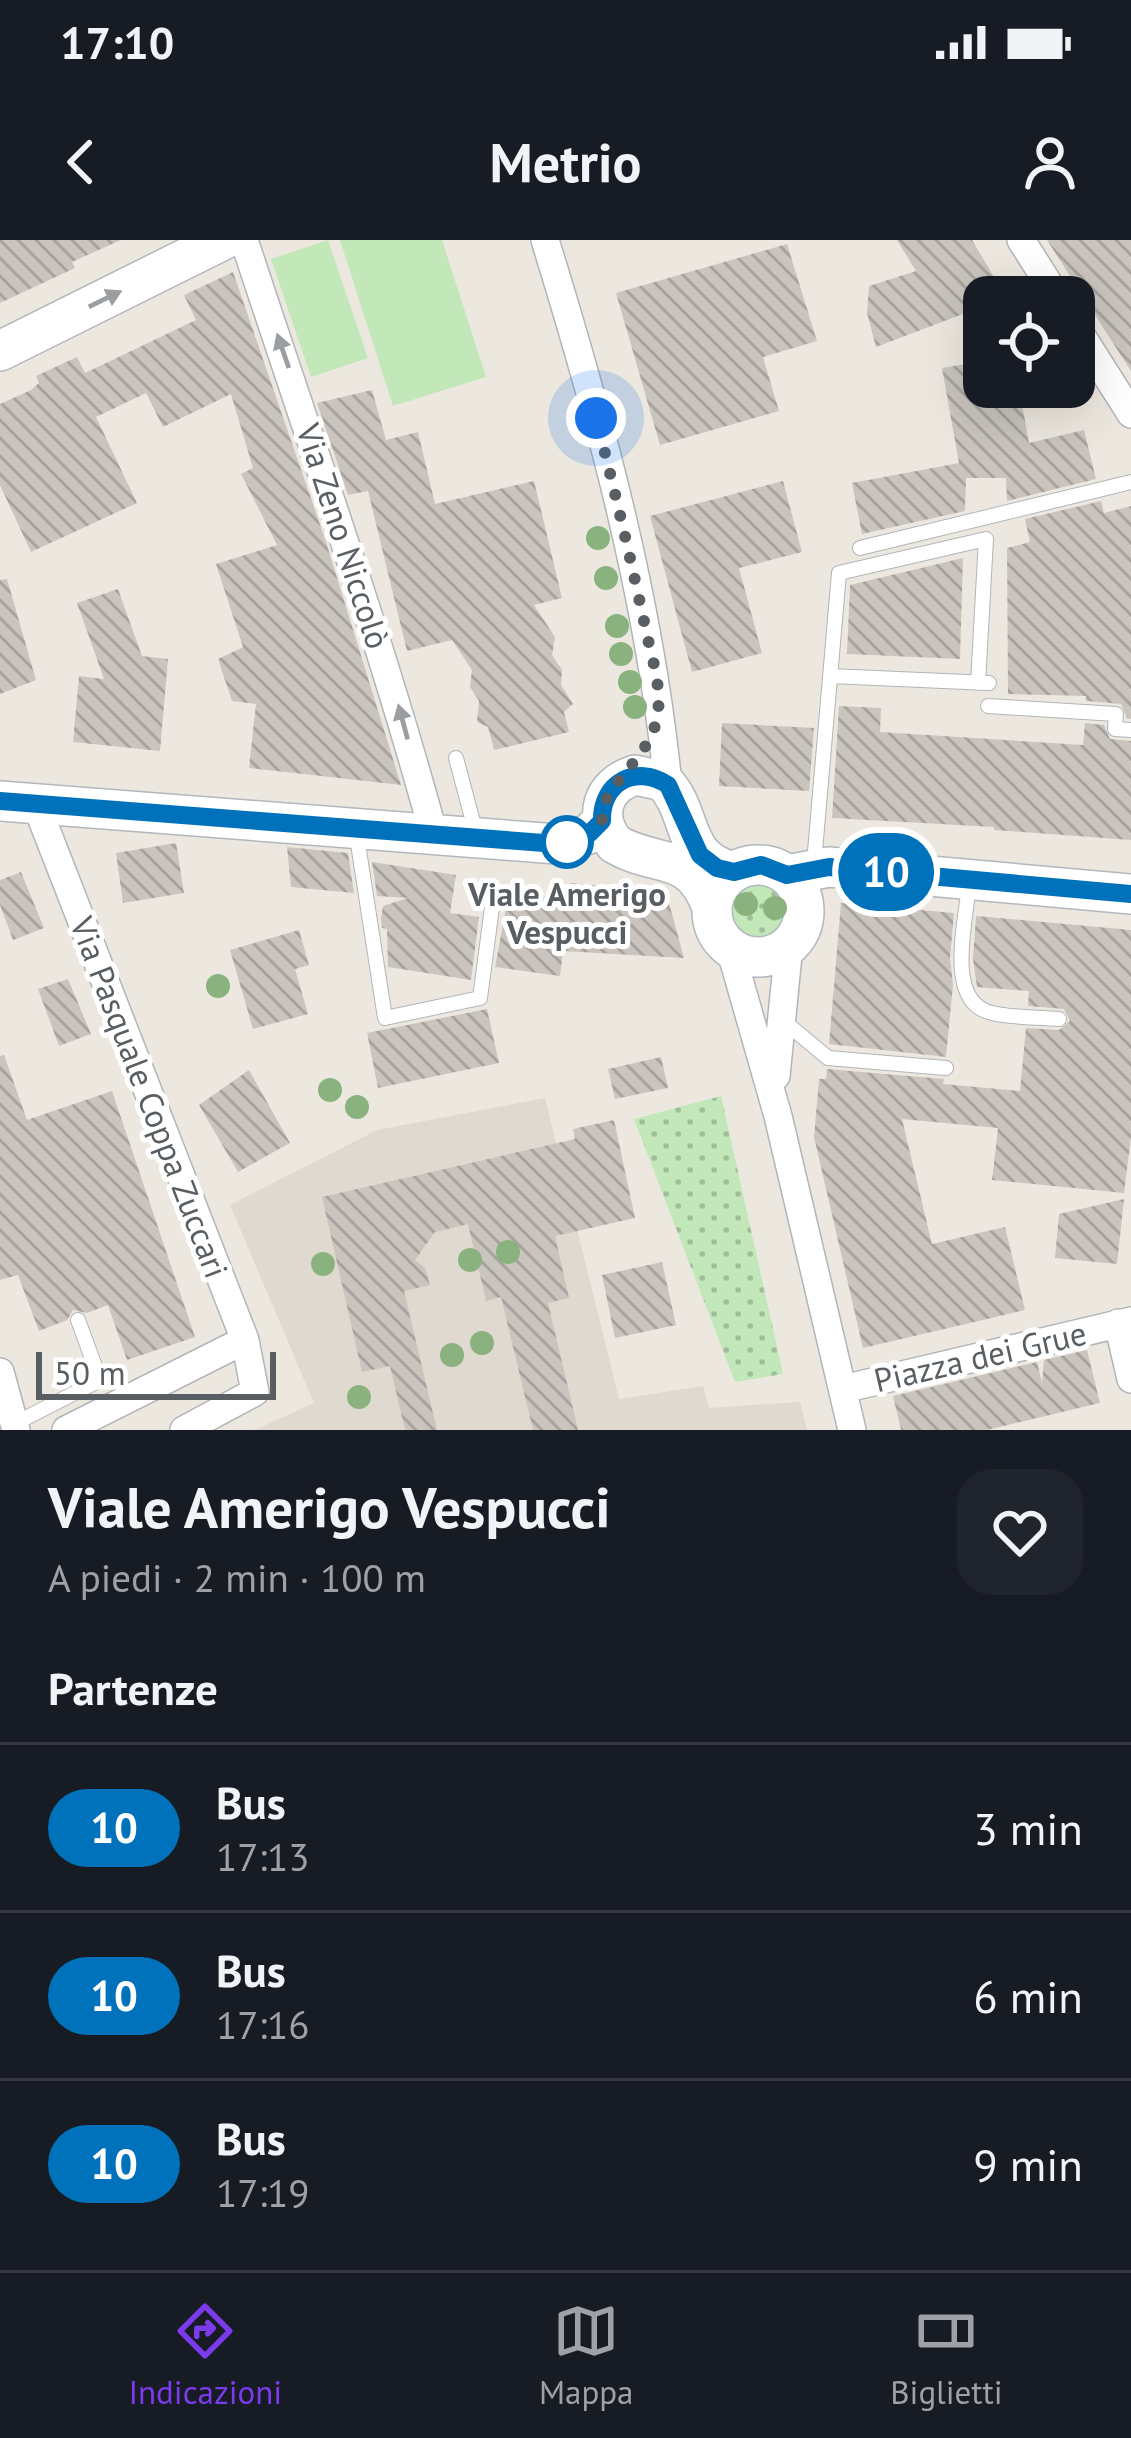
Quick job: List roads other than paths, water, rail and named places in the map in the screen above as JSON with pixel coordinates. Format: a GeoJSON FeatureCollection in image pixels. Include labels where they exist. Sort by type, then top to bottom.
{"type":"FeatureCollection","features":[{"type":"Feature","properties":{"kind":"street"},"geometry":{"type":"LineString","coordinates":[[0,350],[224,240]]}},
{"type":"Feature","properties":{"kind":"street","name":"Via Zeno Niccolò"},"geometry":{"type":"LineString","coordinates":[[244,240],[331,491],[434,835]]}},
{"type":"Feature","properties":{"kind":"street"},"geometry":{"type":"LineString","coordinates":[[545,240],[610,471],[659,697],[668,785],[700,855],[717,868],[734,872]]}},
{"type":"Feature","properties":{"kind":"street"},"geometry":{"type":"LineString","coordinates":[[1022,240],[1044,276]]}},
{"type":"Feature","properties":{"kind":"street"},"geometry":{"type":"LineString","coordinates":[[1095,357],[1131,414]]}},
{"type":"Feature","properties":{"kind":"street"},"geometry":{"type":"LineString","coordinates":[[18,803],[557,844],[589,834],[602,821],[606,797],[649,742],[659,697]]}},
{"type":"Feature","properties":{"kind":"street"},"geometry":{"type":"LineString","coordinates":[[622,780],[643,775],[668,785]]}},
{"type":"Feature","properties":{"kind":"street","name":"Via Pasquale Coppa Zuccari"},"geometry":{"type":"LineString","coordinates":[[18,803],[245,1340],[255,1392],[184,1430]]}},
{"type":"Feature","properties":{"kind":"street"},"geometry":{"type":"LineString","coordinates":[[602,821],[615,844],[685,867],[705,887],[714,925],[766,1025],[778,1117],[852,1430]]}},
{"type":"Feature","properties":{"kind":"street"},"geometry":{"type":"LineString","coordinates":[[712,907],[721,883],[734,872],[761,865],[800,872],[1131,894]]}},
{"type":"Feature","properties":{"kind":"street"},"geometry":{"type":"LineString","coordinates":[[766,1025],[790,945],[801,929],[805,910],[800,872]]}},
{"type":"Feature","properties":{"kind":"street"},"geometry":{"type":"LineString","coordinates":[[730,948],[760,958],[790,945]]}},
{"type":"Feature","properties":{"kind":"street","name":"Piazza dei Grue"},"geometry":{"type":"LineString","coordinates":[[842,1389],[1124,1322],[1131,1379]]}},
{"type":"Feature","properties":{"kind":"street"},"geometry":{"type":"LineString","coordinates":[[66,1430],[245,1340]]}},
{"type":"Feature","properties":{"kind":"street"},"geometry":{"type":"LineString","coordinates":[[0,1372],[15,1427]]}},
{"type":"Feature","properties":{"kind":"lane"},"geometry":{"type":"LineString","coordinates":[[860,548],[1131,482]]}},
{"type":"Feature","properties":{"kind":"lane"},"geometry":{"type":"LineString","coordinates":[[800,872],[830,676],[839,573],[986,539],[983,683],[830,676]]}},
{"type":"Feature","properties":{"kind":"lane"},"geometry":{"type":"LineString","coordinates":[[988,706],[1116,714],[1115,729],[1131,730]]}},
{"type":"Feature","properties":{"kind":"lane"},"geometry":{"type":"LineString","coordinates":[[456,758],[478,838]]}},
{"type":"Feature","properties":{"kind":"lane"},"geometry":{"type":"LineString","coordinates":[[356,828],[385,1018],[480,998],[493,900]]}},
{"type":"Feature","properties":{"kind":"lane"},"geometry":{"type":"LineString","coordinates":[[969,880],[961,982],[969,1000],[987,1013],[1059,1019]]}},
{"type":"Feature","properties":{"kind":"lane"},"geometry":{"type":"LineString","coordinates":[[766,1025],[792,1028],[828,1058],[946,1069]]}},
{"type":"Feature","properties":{"kind":"lane"},"geometry":{"type":"LineString","coordinates":[[15,1427],[100,1380],[78,1320]]}},
{"type":"Feature","properties":{"kind":"place","name":"Viale Amerigo Vespucci"},"geometry":{"type":"Point","coordinates":[567,842]}}]}
